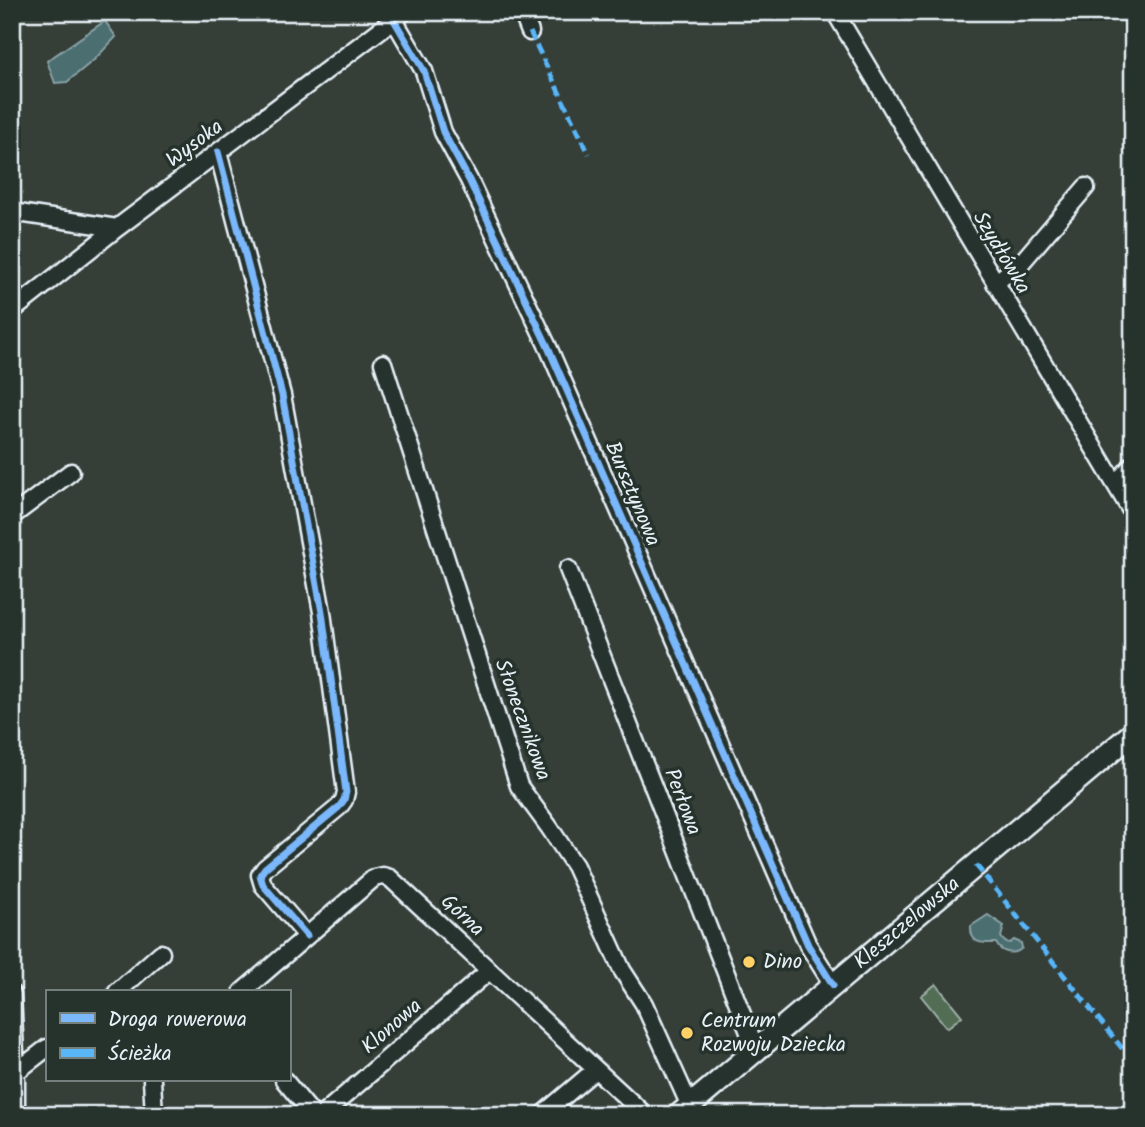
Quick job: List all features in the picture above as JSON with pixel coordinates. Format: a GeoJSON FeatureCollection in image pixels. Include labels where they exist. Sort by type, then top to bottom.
{"type":"FeatureCollection","features":[{"type":"Feature","properties":{"kind":"main road","name":"Kleszczelowska"},"geometry":{"type":"LineString","coordinates":[[685,1110],[1133,733]]}},
{"type":"Feature","properties":{"kind":"street"},"geometry":{"type":"LineString","coordinates":[[522,12],[530,32]]}},
{"type":"Feature","properties":{"kind":"street","name":"Szydłówka"},"geometry":{"type":"LineString","coordinates":[[835,12],[1133,514]]}},
{"type":"Feature","properties":{"kind":"street","name":"Wysoka"},"geometry":{"type":"LineString","coordinates":[[12,311],[117,228],[399,16]]}},
{"type":"Feature","properties":{"kind":"street","name":"Bursztynowa"},"geometry":{"type":"LineString","coordinates":[[399,16],[424,71],[443,132],[469,180],[554,360],[808,945],[833,985]]}},
{"type":"Feature","properties":{"kind":"street"},"geometry":{"type":"LineString","coordinates":[[218,152],[282,395],[322,612],[346,792],[339,807],[260,875],[263,885],[307,936]]}},
{"type":"Feature","properties":{"kind":"street"},"geometry":{"type":"LineString","coordinates":[[995,283],[1021,264],[1086,187]]}},
{"type":"Feature","properties":{"kind":"street"},"geometry":{"type":"LineString","coordinates":[[12,212],[117,228]]}},
{"type":"Feature","properties":{"kind":"street","name":"Słonecznikowa"},"geometry":{"type":"LineString","coordinates":[[383,363],[519,786],[575,866],[622,970],[644,1004],[685,1110]]}},
{"type":"Feature","properties":{"kind":"street"},"geometry":{"type":"LineString","coordinates":[[1116,484],[1133,464]]}},
{"type":"Feature","properties":{"kind":"street"},"geometry":{"type":"LineString","coordinates":[[12,516],[71,472]]}},
{"type":"Feature","properties":{"kind":"street","name":"Perłowa"},"geometry":{"type":"LineString","coordinates":[[568,569],[757,1050]]}},
{"type":"Feature","properties":{"kind":"street","name":"Górna"},"geometry":{"type":"LineString","coordinates":[[244,990],[374,878],[390,878],[645,1115]]}},
{"type":"Feature","properties":{"kind":"street"},"geometry":{"type":"LineString","coordinates":[[119,990],[161,953]]}},
{"type":"Feature","properties":{"kind":"street","name":"Klonowa"},"geometry":{"type":"LineString","coordinates":[[322,1115],[489,971]]}},
{"type":"Feature","properties":{"kind":"street"},"geometry":{"type":"LineString","coordinates":[[12,994],[16,1115]]}},
{"type":"Feature","properties":{"kind":"street"},"geometry":{"type":"LineString","coordinates":[[16,1072],[46,1049]]}},
{"type":"Feature","properties":{"kind":"street"},"geometry":{"type":"LineString","coordinates":[[542,1115],[595,1070]]}},
{"type":"Feature","properties":{"kind":"street"},"geometry":{"type":"LineString","coordinates":[[152,1082],[154,1115]]}},
{"type":"Feature","properties":{"kind":"street"},"geometry":{"type":"LineString","coordinates":[[286,1082],[313,1115]]}},
{"type":"Feature","properties":{"kind":"green space"},"geometry":{"type":"Polygon","coordinates":[[[936,984],[962,1016],[947,1028],[921,996],[936,984]]]}},
{"type":"Feature","properties":{"kind":"water"},"geometry":{"type":"Polygon","coordinates":[[[105,21],[116,37],[67,82],[55,83],[47,61],[105,21]]]}},
{"type":"Feature","properties":{"kind":"water"},"geometry":{"type":"Polygon","coordinates":[[[988,915],[1004,926],[1001,937],[1005,942],[1014,940],[1021,943],[1022,948],[1008,952],[996,943],[975,940],[971,926],[988,915]]]}},
{"type":"Feature","properties":{"kind":"marked path"},"geometry":{"type":"LineString","coordinates":[[530,32],[589,154]]}},
{"type":"Feature","properties":{"kind":"marked path"},"geometry":{"type":"LineString","coordinates":[[976,865],[1133,1062]]}},
{"type":"Feature","properties":{"kind":"cycle path"},"geometry":{"type":"LineString","coordinates":[[394,20],[424,71],[443,132],[469,180],[548,347],[808,945],[833,985]]}},
{"type":"Feature","properties":{"kind":"cycle path"},"geometry":{"type":"LineString","coordinates":[[218,152],[282,395],[322,612],[346,792],[339,807],[260,875],[263,885],[307,936]]}},
{"type":"Feature","properties":{"kind":"place","name":"Dino"},"geometry":{"type":"Point","coordinates":[749,962]}},
{"type":"Feature","properties":{"kind":"place","name":"Centrum Rozwoju Dziecka"},"geometry":{"type":"Point","coordinates":[687,1033]}}]}
